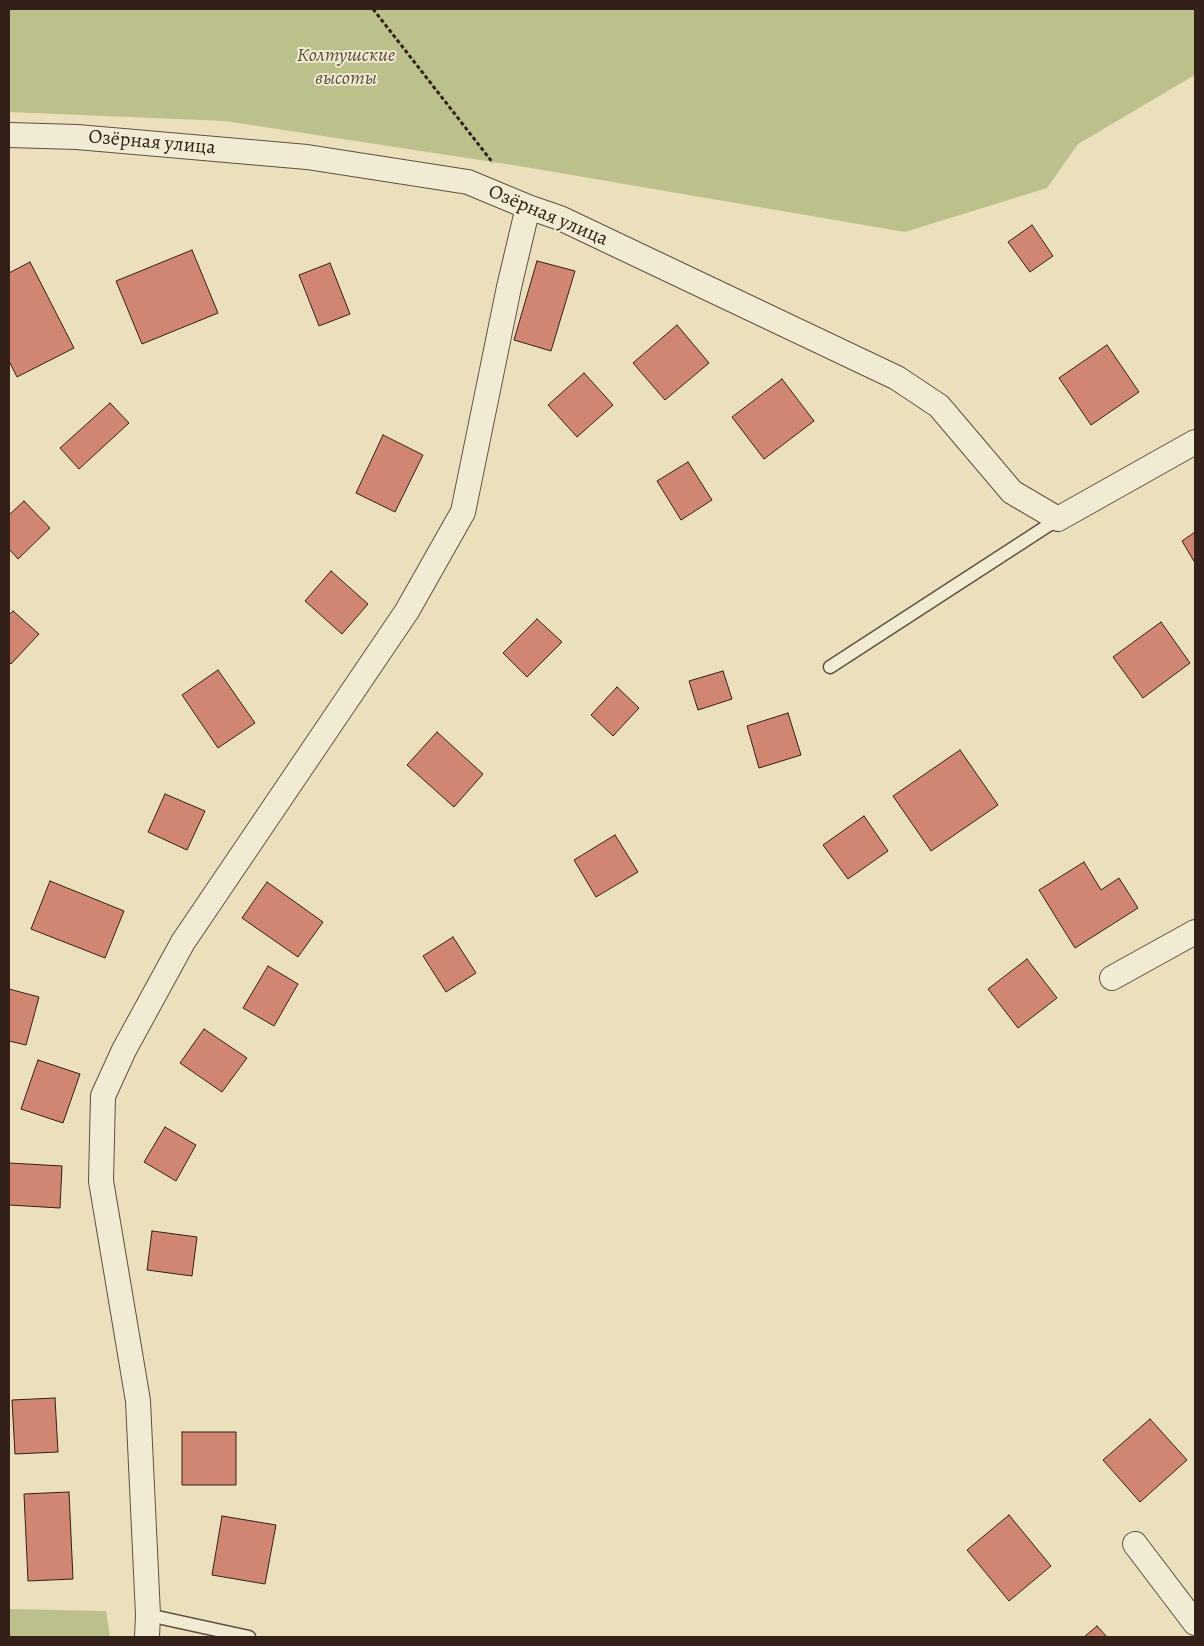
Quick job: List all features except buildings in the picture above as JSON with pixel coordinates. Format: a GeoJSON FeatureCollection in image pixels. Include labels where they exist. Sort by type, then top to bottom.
{"type":"FeatureCollection","features":[{"type":"Feature","properties":{"kind":"street","name":"Озёрная улица"},"geometry":{"type":"LineString","coordinates":[[9,135],[77,136],[307,157],[468,182],[560,218],[897,378],[939,406],[1012,492],[1058,519]]}},
{"type":"Feature","properties":{"kind":"street"},"geometry":{"type":"LineString","coordinates":[[148,1626],[138,1401],[101,1181],[103,1096],[124,1050],[183,942],[407,610],[463,512],[509,287],[528,207]]}},
{"type":"Feature","properties":{"kind":"street"},"geometry":{"type":"LineString","coordinates":[[1058,519],[1195,442]]}},
{"type":"Feature","properties":{"kind":"street"},"geometry":{"type":"LineString","coordinates":[[1112,978],[1195,932]]}},
{"type":"Feature","properties":{"kind":"street"},"geometry":{"type":"LineString","coordinates":[[1135,1544],[1195,1623]]}},
{"type":"Feature","properties":{"kind":"lane"},"geometry":{"type":"LineString","coordinates":[[830,667],[1058,519]]}},
{"type":"Feature","properties":{"kind":"lane"},"geometry":{"type":"LineString","coordinates":[[148,1626],[249,1637]]}},
{"type":"Feature","properties":{"kind":"path"},"geometry":{"type":"LineString","coordinates":[[373,9],[498,169]]}},
{"type":"Feature","properties":{"kind":"green space","name":"Колтушские высоты"},"geometry":{"type":"Polygon","coordinates":[[[9,9],[1195,9],[1195,75],[1078,144],[1047,188],[905,232],[519,166],[225,121],[9,112],[9,9]]]}},
{"type":"Feature","properties":{"kind":"green space"},"geometry":{"type":"Polygon","coordinates":[[[9,1609],[106,1611],[110,1636],[9,1637],[9,1609]]]}}]}
